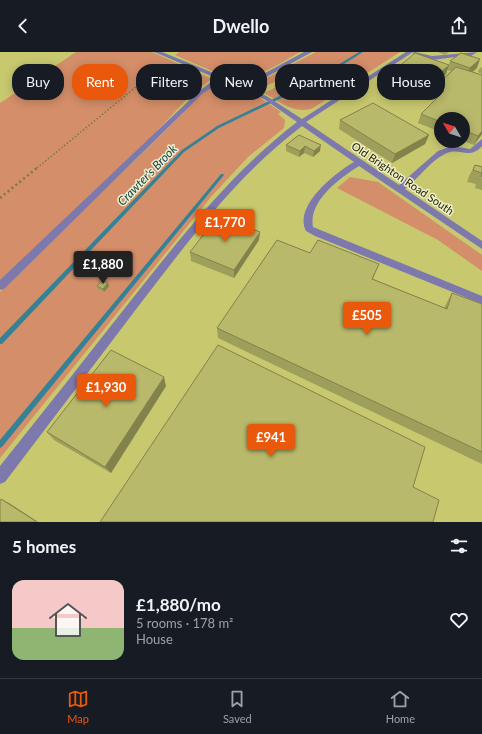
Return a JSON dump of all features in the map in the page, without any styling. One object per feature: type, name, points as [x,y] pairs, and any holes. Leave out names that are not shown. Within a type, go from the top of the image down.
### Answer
[{"type":"street","name":"Old Brighton Road South","points":[[157,52],[210,75]]},
{"type":"street","points":[[267,74],[309,52]]},
{"type":"street","points":[[0,477],[193,228],[248,168],[281,138],[302,122],[410,52],[432,58],[458,55],[468,56],[474,52]]},
{"type":"street","points":[[0,286],[200,93],[210,86]]},
{"type":"street","name":"Old Brighton Road South","points":[[267,99],[482,246]]},
{"type":"street","points":[[400,189],[410,182],[436,156],[449,149],[470,152],[476,149],[482,141]]},
{"type":"street","points":[[360,162],[343,172],[325,189],[310,211],[308,222],[309,229],[318,234],[482,300]]},
{"type":"path","points":[[0,198],[171,58]]},
{"type":"shaded area","points":[[0,52],[482,52],[482,522],[0,522],[0,452],[211,197],[248,157],[284,128],[281,118],[0,427]]},
{"type":"shaded area","points":[[76,52],[152,52],[179,64],[136,64],[136,100],[186,100],[153,135],[0,281],[0,103],[12,95],[12,100],[64,100],[64,64],[58,64]]},
{"type":"shaded area","points":[[179,52],[300,52],[279,64],[275,64],[275,66],[267,70],[267,64],[210,64],[210,70],[202,67],[202,64],[196,64],[175,55]]},
{"type":"shaded area","points":[[316,52],[400,52],[381,64],[377,64],[377,67],[369,72],[369,64],[293,64]]},
{"type":"shaded area","points":[[202,74],[210,78],[210,80],[202,86]]},
{"type":"shaded area","points":[[275,74],[275,82],[267,85],[267,78]]},
{"type":"shaded area","points":[[210,88],[210,100],[263,100],[281,112],[278,114],[285,120],[284,128],[248,157],[211,197],[0,458],[0,292],[195,100],[202,100],[202,94]]},
{"type":"shaded area","points":[[275,88],[275,100],[267,95],[267,92]]},
{"type":"shaded area","points":[[275,100],[325,100],[313,108],[306,110],[294,109]]},
{"type":"shaded area","points":[[350,177],[378,182],[482,255],[482,271],[438,240],[337,188]]},
{"type":"building","points":[[415,53],[449,65],[445,68],[445,64],[402,64]]},
{"type":"building","points":[[461,53],[480,59],[470,68],[450,61]]},
{"type":"building","points":[[456,67],[482,75],[482,131],[478,136],[470,133],[470,112],[434,112],[434,119],[421,114],[435,100],[445,100],[445,77]]},
{"type":"building","points":[[373,103],[429,135],[395,154],[340,120]]},
{"type":"building","points":[[299,135],[321,145],[314,151],[305,146],[300,151],[286,145]]},
{"type":"building","points":[[475,165],[482,167],[482,173],[473,170]]},
{"type":"building","points":[[218,216],[260,232],[234,270],[190,252]]},
{"type":"building","points":[[277,240],[310,253],[318,240],[379,264],[372,279],[447,309],[452,293],[482,304],[482,452],[217,328]]},
{"type":"building","points":[[102,281],[108,283],[103,289],[97,286]]},
{"type":"building","points":[[218,345],[425,447],[413,487],[439,500],[433,522],[100,522]]},
{"type":"building","points":[[111,350],[164,377],[105,467],[47,432]]},
{"type":"building","points":[[1,499],[37,522],[0,522]]},
{"type":"waterway","name":"Crawter's Brook","points":[[0,342],[183,151],[218,127],[316,80],[361,52]]},
{"type":"waterway","points":[[0,445],[222,175]]}]
